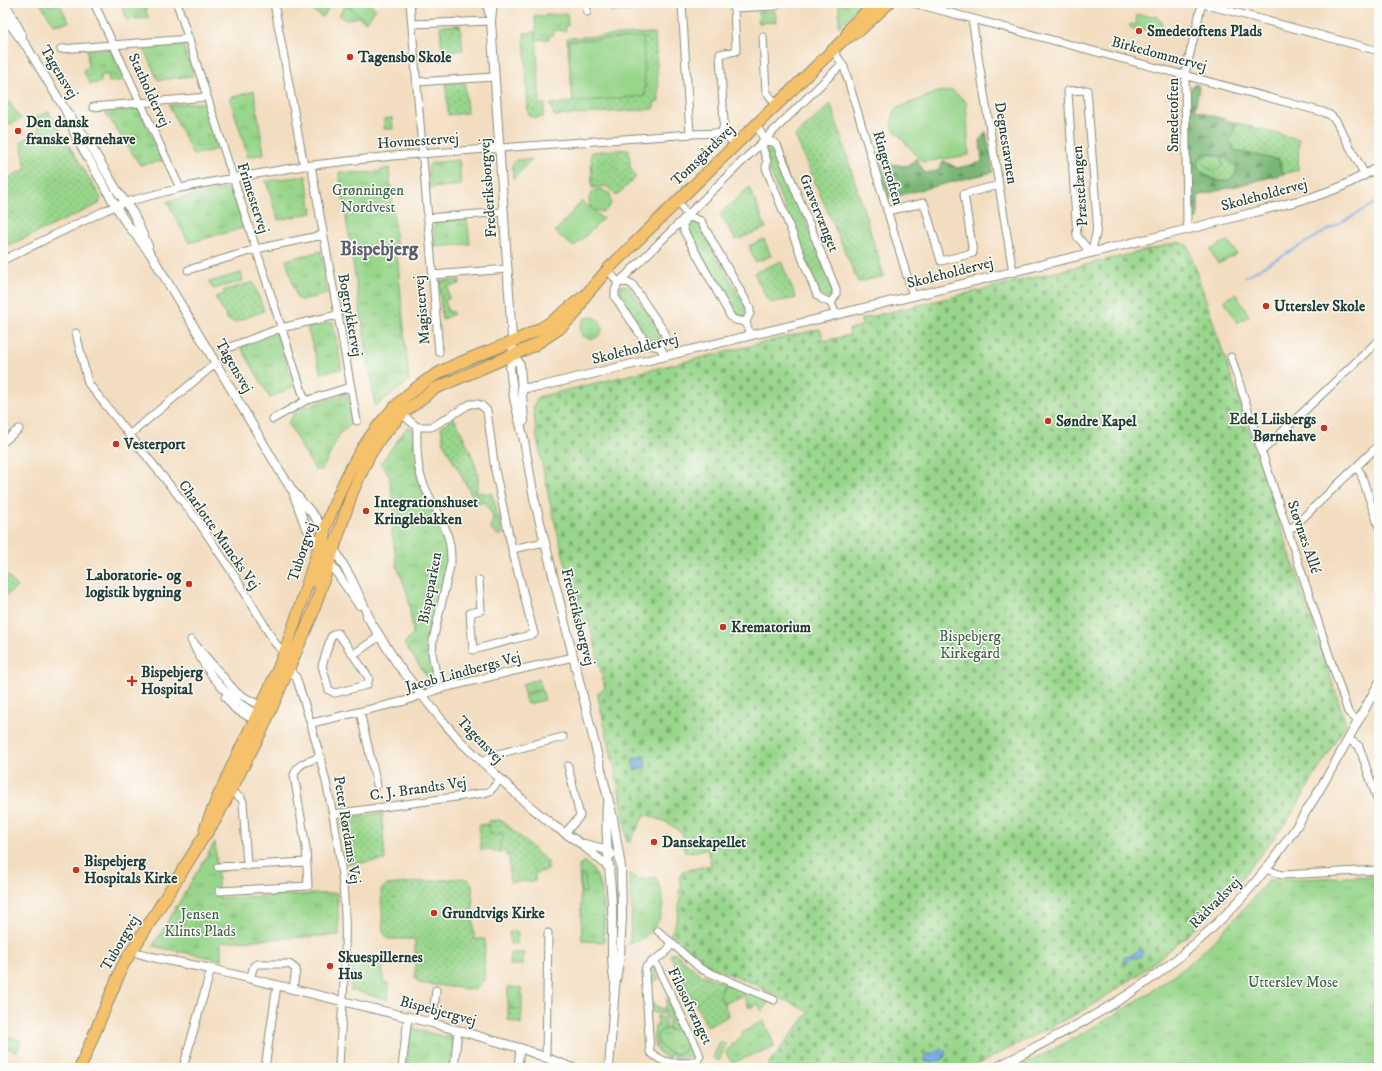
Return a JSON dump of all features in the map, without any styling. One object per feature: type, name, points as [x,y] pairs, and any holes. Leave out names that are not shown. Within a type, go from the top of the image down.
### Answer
[{"type":"main road","name":"Tomsgårdsvej","points":[[513,353],[538,343],[559,330],[576,313],[585,296],[608,269],[833,50],[845,38],[852,26],[876,3]]},
{"type":"main road","name":"Tomsgårdsvej","points":[[845,38],[860,30],[889,3]]},
{"type":"main road","name":"Tomsgårdsvej","points":[[513,341],[542,328],[585,296]]},
{"type":"main road","name":"Tuborgvej","points":[[324,532],[342,486],[373,433],[391,411],[420,385],[449,368],[513,341]]},
{"type":"main road","name":"Tuborgvej","points":[[80,1068],[113,986],[131,951],[216,820],[231,792],[284,653],[360,474],[381,437],[402,414],[434,389],[513,353]]},
{"type":"main road","points":[[324,532],[327,553]]},
{"type":"main road","name":"Tuborgvej","points":[[201,841],[218,793],[289,668],[299,645],[327,553]]},
{"type":"street","name":"Tagensvej","points":[[5,3],[28,47],[66,111],[86,138],[118,192],[135,215],[152,256]]},
{"type":"street","name":"Statholdervej","points":[[94,3],[180,188]]},
{"type":"street","name":"Frimestervej","points":[[177,3],[305,401]]},
{"type":"street","name":"Bogtrykkervej","points":[[274,3],[323,235],[357,421]]},
{"type":"street","name":"Magistervej","points":[[410,3],[439,352]]},
{"type":"street","name":"Frederiksborgvej","points":[[487,3],[491,21]]},
{"type":"street","name":"Frederiksborgvej","points":[[493,3],[491,21],[513,341],[513,353],[510,368],[514,398],[524,440],[534,498],[613,818],[619,853],[621,893],[620,956],[615,986],[609,1068]]},
{"type":"street","points":[[586,3],[587,12]]},
{"type":"street","points":[[682,3],[690,134]]},
{"type":"street","points":[[736,144],[722,133],[724,123],[720,54],[736,51],[734,8],[776,6],[775,3]]},
{"type":"street","name":"Birkedommervej","points":[[913,3],[1185,74],[1330,115],[1336,121],[1365,175]]},
{"type":"street","points":[[1201,3],[1379,51]]},
{"type":"street","name":"Smedetoften","points":[[1188,229],[1185,74],[1201,3]]},
{"type":"street","name":"Tagensvej","points":[[3,15],[28,47]]},
{"type":"street","name":"Degnestavnen","points":[[972,19],[1013,272]]},
{"type":"street","points":[[412,24],[491,21]]},
{"type":"street","points":[[763,37],[766,91],[776,104]]},
{"type":"street","points":[[61,48],[189,39]]},
{"type":"street","name":"Ringertoften","points":[[833,50],[842,64],[913,296]]},
{"type":"street","points":[[660,347],[646,343],[615,297],[615,291],[618,283],[765,141],[842,64]]},
{"type":"street","points":[[416,82],[494,77]]},
{"type":"street","name":"Præstelængen","points":[[1088,90],[1097,220],[1096,234],[1091,253],[1077,236],[1068,92],[1088,90]]},
{"type":"street","points":[[93,107],[207,96]]},
{"type":"street","name":"Tagensvej","points":[[66,111],[77,139],[124,220],[152,256],[292,490],[316,518],[324,532]]},
{"type":"street","name":"Gravervænget","points":[[756,124],[765,141]]},
{"type":"street","name":"Hovmestervej","points":[[3,260],[126,202],[180,188],[233,178],[307,165],[422,153],[722,133]]},
{"type":"street","name":"Gravervænget","points":[[765,141],[773,142],[777,145],[836,289],[836,295],[831,303],[822,300],[817,295],[766,168],[766,161],[762,146],[765,141]]},
{"type":"street","name":"Skoleholdervej","points":[[522,388],[538,387],[1091,253],[1313,197],[1341,187],[1379,167]]},
{"type":"street","points":[[887,212],[924,203],[942,261],[973,253],[964,194],[999,185]]},
{"type":"street","points":[[677,201],[688,216],[701,221],[746,302],[750,312],[746,322],[750,335]]},
{"type":"street","points":[[427,218],[504,212]]},
{"type":"street","points":[[688,216],[683,225],[684,231],[702,264],[731,317],[734,320],[746,322]]},
{"type":"street","points":[[188,270],[256,249],[323,235]]},
{"type":"street","points":[[432,275],[508,269]]},
{"type":"street","points":[[608,269],[618,283]]},
{"type":"street","points":[[618,283],[627,282],[632,284],[665,333],[665,338],[660,347]]},
{"type":"street","points":[[831,303],[836,315]]},
{"type":"street","points":[[230,347],[281,328],[337,315]]},
{"type":"street","name":"Charlotte Muncks Vej","points":[[76,333],[88,383],[196,518],[236,578],[275,643],[284,653]]},
{"type":"street","points":[[1261,452],[1379,340]]},
{"type":"street","points":[[660,347],[665,356]]},
{"type":"street","name":"Frederiksborgvej","points":[[513,353],[520,365],[524,440]]},
{"type":"street","name":"Støvnæs Allé","points":[[1231,358],[1348,712],[1358,721]]},
{"type":"street","points":[[129,435],[216,363]]},
{"type":"street","points":[[273,419],[305,401],[350,387]]},
{"type":"street","points":[[402,414],[417,427],[431,427],[470,404],[477,403],[488,411],[495,470],[512,549],[534,634],[473,650],[470,612],[481,610],[479,580]]},
{"type":"street","name":"Bispeparken","points":[[417,427],[420,475],[443,520],[452,550],[451,562],[433,640],[432,654],[439,689]]},
{"type":"street","points":[[3,442],[19,430]]},
{"type":"street","points":[[1289,531],[1379,446]]},
{"type":"street","points":[[1357,467],[1361,474],[1378,523]]},
{"type":"street","name":"Tagensvej","points":[[292,490],[305,525],[327,553],[352,580],[370,619]]},
{"type":"street","points":[[512,549],[545,542]]},
{"type":"street","name":"Tagensvej","points":[[327,553],[380,636],[421,695],[440,719],[482,763],[526,803],[580,843],[610,868]]},
{"type":"street","points":[[338,633],[354,654],[370,682],[367,685],[335,693],[331,692],[322,670],[331,637],[338,633]]},
{"type":"street","points":[[354,654],[380,636]]},
{"type":"street","points":[[190,640],[201,649],[237,693],[262,714],[243,708],[224,691],[197,655],[190,640]]},
{"type":"street","name":"Jacob Lindbergs Vej","points":[[312,723],[360,712],[439,689],[573,658]]},
{"type":"street","name":"Peter Rørdams Vej","points":[[289,668],[296,677],[312,723],[334,814],[345,915],[344,1002],[339,1068]]},
{"type":"street","name":"Rådvadsvej","points":[[995,1068],[1100,1012],[1148,981],[1221,919],[1266,869],[1314,800],[1379,683]]},
{"type":"street","points":[[360,712],[377,785]]},
{"type":"street","points":[[482,763],[494,755],[563,738]]},
{"type":"street","points":[[1348,739],[1359,746],[1379,805]]},
{"type":"street","points":[[219,891],[308,886],[294,775],[298,767],[302,764],[321,757]]},
{"type":"street","points":[[565,833],[580,816],[568,766]]},
{"type":"street","name":"C. J. Brandts Vej","points":[[334,814],[484,793],[490,790],[500,780]]},
{"type":"street","points":[[231,792],[241,798],[243,802],[247,866]]},
{"type":"street","name":"Frederiksborgvej","points":[[608,800],[606,820],[612,907],[612,964],[615,986]]},
{"type":"street","name":"Tagensvej","points":[[580,843],[608,850]]},
{"type":"street","points":[[608,850],[617,868],[621,893]]},
{"type":"street","points":[[218,867],[306,862]]},
{"type":"street","points":[[1266,869],[1281,875],[1379,870]]},
{"type":"street","points":[[658,930],[701,969],[774,1000]]},
{"type":"street","points":[[546,1057],[548,933]]},
{"type":"street","name":"Filosofvænget","points":[[654,960],[697,1048],[700,1056],[696,1062],[670,1064],[658,1059],[650,1052],[645,972],[646,967],[654,960],[664,954],[672,944]]},
{"type":"street","name":"Bispebjergvej","points":[[131,951],[408,1016],[520,1048],[573,1068]]},
{"type":"street","points":[[250,978],[254,966],[257,964],[289,964],[296,969],[293,989]]},
{"type":"street","points":[[183,1068],[211,969]]},
{"type":"street","points":[[265,1068],[277,985]]},
{"type":"street","points":[[432,1023],[436,990]]},
{"type":"street","points":[[402,1068],[408,1016]]},
{"type":"street","points":[[454,1068],[458,1030]]},
{"type":"street","points":[[518,1068],[520,1048]]},
{"type":"green space","points":[[40,3],[59,3],[69,22],[54,25]]},
{"type":"green space","points":[[121,3],[144,3],[148,18],[127,20]]},
{"type":"green space","points":[[300,3],[332,3],[323,17]]},
{"type":"green space","points":[[368,3],[376,9],[367,21],[345,4]]},
{"type":"green space","points":[[611,3],[649,3],[650,9],[612,12]]},
{"type":"green space","points":[[839,3],[861,3],[839,27]]},
{"type":"green space","points":[[346,5],[366,20],[365,22],[358,17],[345,20],[339,15]]},
{"type":"green space","points":[[775,11],[776,22],[759,23],[758,12]]},
{"type":"green space","points":[[567,14],[568,26],[565,26],[566,31],[553,30],[553,35],[549,35],[549,39],[536,40],[535,16]]},
{"type":"green space","points":[[1137,15],[1156,16],[1161,21],[1163,27],[1134,31],[1129,26],[1131,24],[1136,25]]},
{"type":"green space","points":[[460,25],[463,50],[442,52],[440,26]]},
{"type":"green space","points":[[536,32],[540,104],[545,104],[543,117],[536,118],[529,116],[528,111],[524,33]]},
{"type":"green space","points":[[655,33],[659,101],[654,103],[654,109],[554,116],[550,104],[573,102],[567,38]]},
{"type":"green space","points":[[643,37],[645,96],[573,102],[568,41]]},
{"type":"green space","points":[[183,44],[193,76],[158,80],[143,47]]},
{"type":"green space","points":[[111,49],[124,80],[109,82],[108,75],[101,75],[101,82],[90,84],[83,70],[88,67],[87,50]]},
{"type":"green space","points":[[465,82],[467,113],[448,115],[446,83]]},
{"type":"green space","points":[[1194,84],[1198,85],[1199,88],[1195,110],[1236,123],[1230,140],[1235,151],[1279,160],[1283,174],[1198,196],[1198,219],[1191,220],[1190,89]],"holes":[[[1208,153],[1225,157],[1237,168],[1236,174],[1226,181],[1218,181],[1209,177],[1202,172],[1197,165],[1200,158]]]},
{"type":"green space","points":[[254,91],[264,154],[248,157],[230,98]]},
{"type":"green space","points":[[953,91],[966,102],[969,155],[922,162],[891,126],[895,109],[938,92]]},
{"type":"green space","points":[[3,93],[21,119],[3,127]]},
{"type":"green space","points":[[203,102],[217,149],[193,155],[169,105]]},
{"type":"green space","points":[[831,104],[884,276],[858,282],[795,136]]},
{"type":"green space","points":[[138,106],[162,161],[140,165],[103,109]]},
{"type":"green space","points":[[49,112],[101,198],[99,204],[3,248],[3,180],[26,169],[21,142],[39,131],[34,118]]},
{"type":"green space","points":[[392,118],[393,129],[384,129],[384,119]]},
{"type":"green space","points":[[1236,123],[1299,139],[1298,170],[1283,174],[1279,160],[1235,151],[1230,140]]},
{"type":"green space","points":[[986,131],[993,172],[888,198],[878,163],[908,166],[916,158],[925,173],[937,171],[944,161],[957,168],[982,162],[980,141]]},
{"type":"green space","points":[[766,143],[776,149],[833,288],[830,298],[825,298],[820,294],[769,170]]},
{"type":"green space","points":[[629,149],[630,167],[636,177],[616,196],[606,186],[592,188],[591,152]]},
{"type":"green space","points":[[1208,152],[1225,157],[1237,168],[1234,175],[1230,179],[1225,181],[1218,180],[1206,175],[1201,170],[1197,165],[1200,158]]},
{"type":"green space","points":[[1209,154],[1221,157],[1223,164],[1218,170],[1212,170],[1206,167],[1203,163],[1202,160]]},
{"type":"green space","points":[[532,159],[513,179],[512,165],[516,160]]},
{"type":"green space","points":[[459,160],[461,185],[429,188],[428,166],[431,163]]},
{"type":"green space","name":"Grønningen Nordvest","points":[[389,168],[409,381],[375,406],[339,172],[373,173]]},
{"type":"green space","points":[[306,176],[312,213],[278,220],[266,181]]},
{"type":"green space","points":[[749,187],[766,228],[736,240],[720,214]]},
{"type":"green space","points":[[231,188],[243,228],[189,243],[167,201]]},
{"type":"green space","points":[[601,189],[610,194],[611,204],[604,212],[593,210],[603,219],[574,247],[555,232],[582,201],[592,209],[589,202],[591,193]]},
{"type":"green space","points":[[467,219],[470,244],[435,247],[434,222]]},
{"type":"green space","points":[[689,219],[699,224],[745,306],[747,311],[744,318],[733,315],[687,231]]},
{"type":"green space","points":[[764,239],[771,256],[755,262],[749,246]]},
{"type":"green space","points":[[1228,240],[1237,254],[1218,264],[1210,250]]},
{"type":"green space","name":"Bispebjerg Kirkegård","points":[[1180,242],[1188,246],[1346,724],[1288,820],[1230,893],[1189,934],[1138,975],[1089,1007],[971,1068],[765,1068],[809,1012],[745,980],[706,965],[670,935],[677,919],[680,902],[679,890],[682,889],[679,878],[683,871],[711,865],[707,849],[686,853],[681,841],[684,835],[679,832],[680,831],[666,822],[645,814],[630,842],[627,842],[620,793],[598,697],[598,693],[605,688],[589,622],[585,622],[579,618],[550,503],[537,438],[533,407],[538,397],[820,329],[824,341],[850,335],[849,329],[862,326],[861,319]]},
{"type":"green space","points":[[321,251],[328,294],[301,300],[297,298],[286,260]]},
{"type":"green space","points":[[781,261],[796,298],[769,303],[754,273]]},
{"type":"green space","points":[[241,273],[243,281],[213,289],[209,282]]},
{"type":"green space","points":[[460,280],[460,284],[448,286],[449,299],[445,300],[448,312],[452,311],[454,314],[442,320],[439,281]]},
{"type":"green space","points":[[253,282],[264,311],[235,322],[228,320],[215,297],[225,294],[223,291]]},
{"type":"green space","points":[[626,285],[630,288],[662,334],[659,342],[651,342],[619,297],[621,286]]},
{"type":"green space","points":[[1236,294],[1249,316],[1237,323],[1224,300]]},
{"type":"green space","points":[[591,317],[599,320],[602,328],[599,336],[591,339],[583,336],[580,328],[583,320]]},
{"type":"green space","points":[[333,322],[342,369],[321,373],[307,328]]},
{"type":"green space","points":[[277,333],[294,386],[270,398],[241,347]]},
{"type":"green space","points":[[347,394],[354,422],[340,433],[322,470],[315,470],[288,423],[297,409]]},
{"type":"green space","points":[[454,418],[472,455],[478,475],[476,492],[492,494],[503,533],[499,536],[491,530],[493,516],[484,502],[476,503],[444,444],[441,427]]},
{"type":"green space","points":[[408,426],[413,430],[417,474],[421,489],[445,536],[448,550],[447,565],[430,638],[434,679],[432,683],[404,644],[413,634],[408,595],[397,566],[392,532],[395,517],[389,474],[380,464]]},
{"type":"green space","points":[[3,570],[17,587],[3,598]]},
{"type":"green space","points":[[539,679],[542,689],[524,693],[522,684]]},
{"type":"green space","points":[[542,690],[545,700],[527,704],[524,695]]},
{"type":"green space","points":[[382,813],[385,860],[348,864],[342,821],[344,818]]},
{"type":"green space","points":[[499,820],[504,822],[548,862],[548,870],[535,873],[535,881],[510,882],[509,856],[506,856],[505,851],[500,852],[500,840],[503,833],[490,834],[488,821]]},
{"type":"green space","points":[[489,824],[490,834],[503,833],[503,840],[500,841],[500,852],[493,852],[492,849],[481,850],[479,825]]},
{"type":"green space","name":"Jensen Klints Plads","points":[[215,842],[219,898],[337,893],[339,935],[221,942],[221,960],[153,946]]},
{"type":"green space","points":[[584,861],[598,878],[601,888],[604,909],[604,942],[585,941],[582,939],[579,866]]},
{"type":"green space","points":[[629,874],[641,880],[655,877],[660,887],[662,908],[656,926],[649,934],[640,940],[629,944],[632,912]]},
{"type":"green space","points":[[580,875],[585,875],[586,893],[581,893]]},
{"type":"green space","name":"Utterslev Mose","points":[[1379,876],[1379,1068],[1017,1068],[1108,1018],[1152,991],[1173,976],[1213,941],[1269,880]]},
{"type":"green space","points":[[463,878],[469,880],[472,884],[474,939],[485,939],[484,981],[475,990],[418,983],[415,977],[415,939],[388,939],[383,932],[381,890],[386,885]]},
{"type":"green space","points":[[509,932],[518,932],[517,944],[510,944]]},
{"type":"green space","points":[[510,952],[524,953],[523,965],[509,965]]},
{"type":"green space","points":[[674,952],[701,975],[723,982],[720,995],[729,1016],[707,1026],[670,955]]},
{"type":"green space","points":[[351,962],[383,962],[383,982],[389,983],[388,1000],[351,990]]},
{"type":"green space","points":[[653,967],[659,979],[651,982],[652,973],[650,973],[649,969]]},
{"type":"green space","points":[[723,982],[769,1002],[762,1011],[758,1004],[749,1008],[743,995],[724,1004],[720,995]]},
{"type":"green space","points":[[508,987],[522,988],[522,1009],[508,1008]]},
{"type":"green space","points":[[667,998],[672,1006],[673,1012],[671,1013],[674,1020],[668,1019],[664,1016],[664,1008],[667,1004]]},
{"type":"green space","points":[[651,999],[655,1006],[662,1008],[662,1014],[652,1012]]},
{"type":"green space","points":[[508,1008],[522,1009],[521,1024],[508,1020]]},
{"type":"green space","points":[[657,1015],[665,1019],[665,1029],[662,1030],[657,1037],[658,1042],[654,1043],[655,1026],[658,1026]]},
{"type":"green space","points":[[763,1020],[775,1046],[732,1063],[725,1052],[742,1035],[742,1033]]},
{"type":"green space","points":[[668,1021],[674,1023],[679,1021],[683,1030],[682,1031],[690,1045],[686,1045],[684,1040],[679,1035],[668,1029]]},
{"type":"green space","points":[[411,1028],[454,1039],[451,1068],[406,1068]]},
{"type":"green space","points":[[665,1029],[673,1030],[682,1035],[686,1045],[683,1052],[674,1053],[663,1049],[658,1042],[657,1037],[659,1032]]},
{"type":"green space","points":[[3,1034],[21,1041],[17,1052],[3,1046]]},
{"type":"green space","points":[[720,1041],[726,1044],[719,1061],[713,1058]]},
{"type":"green space","points":[[659,1044],[671,1053],[669,1058],[662,1055],[657,1050],[654,1045]]},
{"type":"green space","points":[[691,1047],[694,1055],[693,1057],[673,1058],[673,1054],[680,1053],[686,1048]]},
{"type":"water","points":[[644,756],[646,768],[635,770],[632,759]]},
{"type":"water","points":[[1139,949],[1143,950],[1141,957],[1131,958],[1126,963],[1123,962],[1124,957],[1131,956]]},
{"type":"water","points":[[940,1049],[946,1052],[944,1058],[930,1063],[925,1061],[925,1055],[935,1053]]},
{"type":"waterway","points":[[1245,277],[1379,201]]},
{"type":"place","name":"Smedetoftens Plads","points":[[1139,31]]},
{"type":"place","name":"Tagensbo Skole","points":[[350,57]]},
{"type":"place","name":"Den dansk franske Børnehave","points":[[18,131]]},
{"type":"place","name":"Utterslev Skole","points":[[1266,306]]},
{"type":"place","name":"Søndre Kapel","points":[[1048,421]]},
{"type":"place","name":"Edel Liisbergs Børnehave","points":[[1324,428]]},
{"type":"place","name":"Vesterport","points":[[116,444]]},
{"type":"place","name":"Integrationshuset Kringlebakken","points":[[366,511]]},
{"type":"place","name":"Laboratorie- og logistik bygning","points":[[189,584]]},
{"type":"place","name":"Krematorium","points":[[723,627]]},
{"type":"place","name":"Bispebjerg Hospital","points":[[132,681]]},
{"type":"place","name":"Dansekapellet","points":[[654,842]]},
{"type":"place","name":"Bispebjerg Hospitals Kirke","points":[[76,870]]},
{"type":"place","name":"Grundtvigs Kirke","points":[[434,913]]},
{"type":"place","name":"Skuespillernes Hus","points":[[330,966]]},
{"type":"district","name":"Bispebjerg","points":[[379,249]]}]
